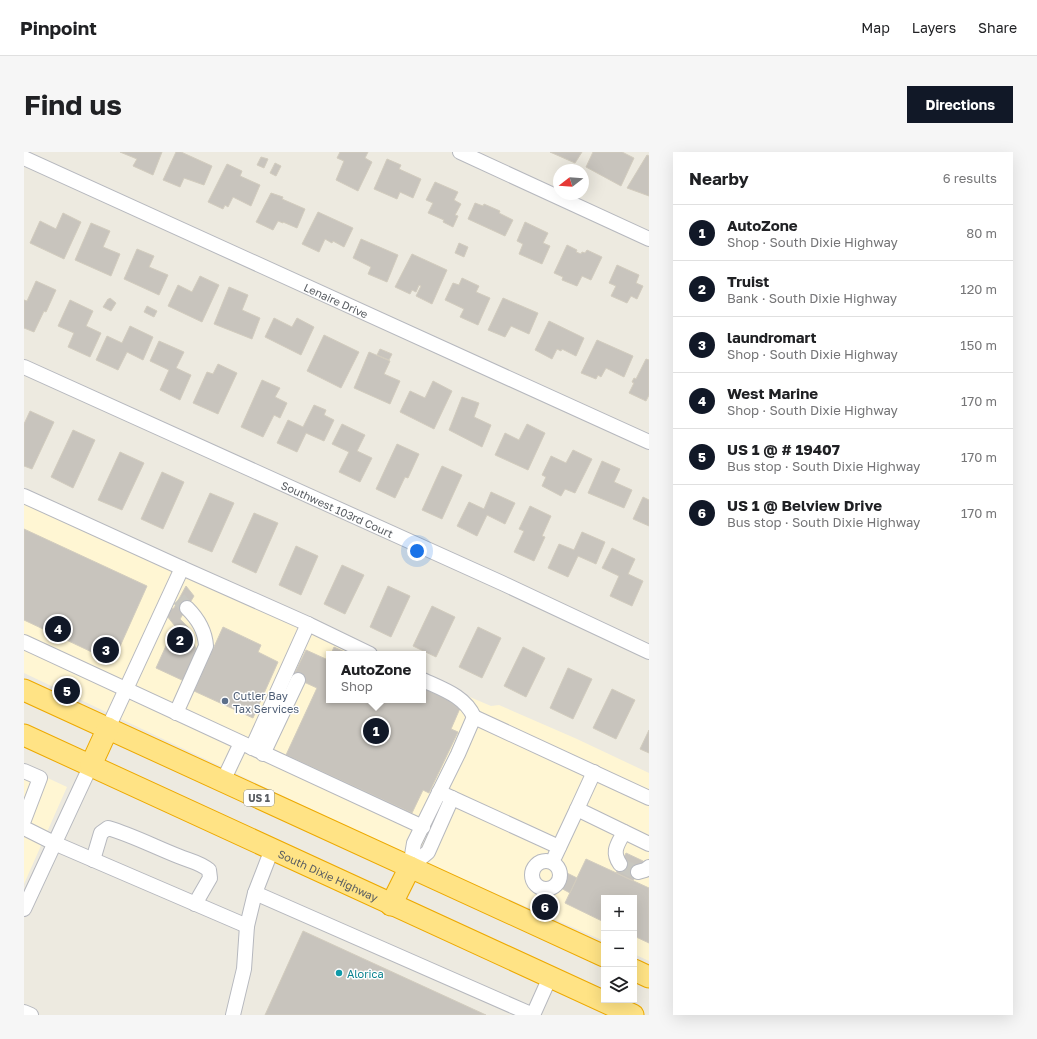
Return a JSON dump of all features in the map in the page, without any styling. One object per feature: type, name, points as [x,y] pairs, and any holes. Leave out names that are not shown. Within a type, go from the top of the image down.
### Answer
[{"type":"highway","name":"US 1","points":[[24,690],[601,955]]},
{"type":"highway","points":[[91,765],[108,728]]},
{"type":"highway","name":"South Dixie Highway","points":[[24,735],[633,1015]]},
{"type":"highway","points":[[391,905],[410,867]]},
{"type":"highway","points":[[637,971],[649,977]]},
{"type":"street","points":[[460,152],[649,239]]},
{"type":"street","name":"Lenaire Drive","points":[[24,158],[649,442]]},
{"type":"street","name":"Southwest 103rd Court","points":[[24,367],[495,580],[649,652]]},
{"type":"street","points":[[24,496],[308,624],[364,651]]},
{"type":"street","points":[[108,728],[126,689],[178,601],[182,568]]},
{"type":"street","points":[[176,713],[206,646],[205,635],[194,616],[178,601]]},
{"type":"street","points":[[257,751],[308,624]]},
{"type":"street","points":[[24,642],[423,827]]},
{"type":"street","points":[[223,781],[257,751],[301,681]]},
{"type":"street","points":[[426,681],[458,697],[470,710],[474,717],[649,798]]},
{"type":"street","points":[[410,867],[428,852],[458,754],[474,717]]},
{"type":"street","points":[[24,909],[91,765]]},
{"type":"street","points":[[24,771],[40,778],[24,820]]},
{"type":"street","points":[[552,862],[594,772]]},
{"type":"street","points":[[410,867],[414,843],[423,827],[446,795]]},
{"type":"street","points":[[446,795],[559,847]]},
{"type":"street","points":[[577,809],[649,844]]},
{"type":"street","points":[[24,828],[54,843],[247,926]]},
{"type":"street","points":[[93,860],[101,833],[108,828],[178,856],[201,863],[209,870],[210,878],[195,904]]},
{"type":"street","points":[[620,864],[615,854],[624,832]]},
{"type":"street","points":[[233,1015],[244,969],[247,926],[255,893],[272,849]]},
{"type":"street","points":[[255,893],[533,1015],[550,977]]},
{"type":"street","points":[[24,1012],[31,1015]]},
{"type":"shaded area","points":[[24,500],[364,651],[326,651],[326,703],[426,703],[426,678],[491,706],[499,705],[577,739],[649,773],[649,961],[637,955],[637,895],[601,895],[601,940],[399,851],[24,673]]},
{"type":"shaded area","points":[[24,767],[67,787],[24,884]]},
{"type":"building","points":[[120,152],[162,152],[153,175],[133,166],[137,159]]},
{"type":"building","points":[[176,152],[181,152],[212,166],[204,185],[184,178],[180,187],[163,180]]},
{"type":"building","points":[[340,152],[368,152],[365,158],[372,162],[358,191],[336,180],[344,161],[337,158]]},
{"type":"building","points":[[550,152],[582,152],[575,163]]},
{"type":"building","points":[[593,152],[622,152],[634,158],[621,186],[589,169],[589,164],[587,164]]},
{"type":"building","points":[[647,155],[649,156],[649,196],[627,188]]},
{"type":"building","points":[[261,157],[268,159],[264,168],[257,165]]},
{"type":"building","points":[[387,159],[401,165],[399,169],[421,179],[413,198],[400,192],[397,199],[374,189]]},
{"type":"building","points":[[275,163],[281,166],[276,176],[270,173]]},
{"type":"building","points":[[227,164],[242,171],[240,176],[260,185],[251,206],[233,197],[228,207],[225,205],[223,209],[208,202]]},
{"type":"building","points":[[435,182],[458,192],[454,200],[461,204],[455,215],[458,216],[453,227],[443,222],[444,220],[428,213],[433,203],[426,200]]},
{"type":"building","points":[[271,193],[283,197],[282,199],[305,209],[297,228],[278,221],[273,230],[256,222]]},
{"type":"building","points":[[475,203],[483,206],[484,204],[500,211],[499,213],[513,220],[505,236],[468,219]]},
{"type":"building","points":[[318,212],[353,228],[344,247],[333,241],[332,243],[325,239],[319,252],[302,244]]},
{"type":"building","points":[[63,213],[81,222],[64,259],[30,243],[40,221],[56,229]]},
{"type":"building","points":[[525,222],[548,233],[543,243],[550,246],[542,264],[519,254],[523,244],[517,241]]},
{"type":"building","points":[[91,223],[110,231],[103,247],[120,254],[111,276],[75,260]]},
{"type":"building","points":[[361,239],[398,255],[387,282],[368,274],[371,267],[353,258]]},
{"type":"building","points":[[459,243],[468,247],[464,257],[455,253]]},
{"type":"building","points":[[567,245],[577,250],[576,252],[581,254],[582,252],[585,253],[587,250],[602,257],[591,280],[582,276],[577,286],[562,280],[563,277],[554,273]]},
{"type":"building","points":[[137,249],[154,256],[149,267],[168,275],[159,295],[124,279]]},
{"type":"building","points":[[412,254],[447,270],[432,304],[416,296],[421,286],[419,285],[416,292],[412,290],[410,294],[395,287]]},
{"type":"building","points":[[617,265],[639,275],[636,283],[643,286],[637,299],[631,296],[627,303],[611,296],[616,286],[609,283]]},
{"type":"building","points":[[200,276],[219,285],[202,322],[168,306],[178,285],[192,292]]},
{"type":"building","points":[[462,278],[479,286],[476,292],[490,298],[478,325],[460,317],[464,309],[445,300],[453,283],[459,285]]},
{"type":"building","points":[[36,281],[56,290],[46,312],[44,311],[34,332],[24,328],[24,300],[27,301]]},
{"type":"building","points":[[229,287],[248,295],[242,310],[260,318],[252,339],[214,324]]},
{"type":"building","points":[[110,298],[116,303],[111,311],[103,307]]},
{"type":"building","points":[[503,298],[538,313],[529,334],[511,326],[505,337],[488,330]]},
{"type":"building","points":[[70,300],[93,311],[86,326],[101,333],[90,357],[68,347],[74,333],[58,326]]},
{"type":"building","points":[[147,306],[157,311],[154,317],[144,312]]},
{"type":"building","points":[[274,318],[292,327],[297,318],[314,327],[301,355],[265,337]]},
{"type":"building","points":[[549,321],[584,338],[576,356],[562,349],[561,351],[557,349],[552,359],[535,350]]},
{"type":"building","points":[[130,326],[153,337],[143,360],[127,352],[118,370],[96,360],[107,336],[122,343]]},
{"type":"building","points":[[324,335],[359,352],[341,388],[307,371]]},
{"type":"building","points":[[597,340],[633,356],[624,377],[606,368],[601,377],[598,375],[596,379],[581,373]]},
{"type":"building","points":[[159,341],[184,352],[176,368],[191,375],[180,400],[160,390],[169,370],[150,361]]},
{"type":"building","points":[[380,349],[392,354],[389,360],[377,355]]},
{"type":"building","points":[[369,352],[390,361],[384,374],[400,381],[390,404],[354,388]]},
{"type":"building","points":[[646,359],[649,360],[649,395],[646,401],[629,393],[634,383],[632,382],[634,378],[636,379]]},
{"type":"building","points":[[218,364],[237,373],[218,414],[193,403],[207,372],[213,374]]},
{"type":"building","points":[[262,380],[280,388],[275,397],[287,403],[280,418],[274,415],[263,437],[241,427]]},
{"type":"building","points":[[433,381],[452,391],[434,429],[400,412],[410,391],[425,398]]},
{"type":"building","points":[[462,397],[479,403],[474,417],[491,425],[482,447],[449,430]]},
{"type":"building","points":[[314,405],[326,410],[324,415],[334,420],[324,441],[306,433],[297,452],[277,443],[288,420],[303,427]]},
{"type":"building","points":[[30,411],[54,422],[32,469],[24,466],[24,424]]},
{"type":"building","points":[[342,424],[365,435],[357,451],[372,458],[360,482],[339,472],[349,452],[332,444]]},
{"type":"building","points":[[527,424],[545,433],[528,470],[495,455],[505,433],[519,440]]},
{"type":"building","points":[[73,430],[95,440],[73,488],[51,477]]},
{"type":"building","points":[[397,444],[419,454],[408,478],[405,477],[395,498],[376,489]]},
{"type":"building","points":[[573,450],[592,459],[575,493],[565,489],[561,496],[542,486],[546,477],[542,475],[551,456],[566,463]]},
{"type":"building","points":[[120,452],[144,463],[122,510],[98,500]]},
{"type":"building","points":[[602,461],[620,469],[614,482],[632,490],[624,508],[588,493]]},
{"type":"building","points":[[442,466],[462,475],[442,519],[422,510]]},
{"type":"building","points":[[162,472],[184,482],[163,529],[141,519]]},
{"type":"building","points":[[491,492],[515,503],[505,524],[487,515],[477,536],[457,526],[469,502],[484,509]]},
{"type":"building","points":[[210,493],[234,503],[212,552],[188,542]]},
{"type":"building","points":[[643,497],[649,500],[649,526],[633,519]]},
{"type":"building","points":[[530,506],[551,516],[542,536],[545,537],[534,561],[514,552],[524,531],[519,529]]},
{"type":"building","points":[[254,513],[278,523],[256,573],[232,562]]},
{"type":"building","points":[[24,529],[147,586],[113,662],[24,620]]},
{"type":"building","points":[[582,532],[605,542],[596,564],[578,556],[568,577],[548,568],[559,544],[574,550]]},
{"type":"building","points":[[296,546],[318,556],[301,595],[279,585]]},
{"type":"building","points":[[612,548],[635,559],[628,574],[643,581],[632,606],[610,596],[619,576],[602,568]]},
{"type":"building","points":[[342,565],[364,575],[345,614],[324,604]]},
{"type":"building","points":[[186,586],[194,596],[180,619],[188,627],[197,652],[184,681],[156,668],[175,626],[167,616],[168,611],[174,608]]},
{"type":"building","points":[[388,586],[410,596],[391,637],[370,627]]},
{"type":"building","points":[[432,606],[455,617],[436,657],[413,646]]},
{"type":"building","points":[[223,627],[261,645],[258,652],[278,662],[253,718],[194,691]]},
{"type":"building","points":[[478,627],[501,638],[482,678],[459,667]]},
{"type":"building","points":[[334,647],[343,651],[332,651]]},
{"type":"building","points":[[523,647],[545,658],[526,697],[504,686]]},
{"type":"building","points":[[306,650],[326,659],[326,703],[426,703],[426,689],[461,706],[451,729],[458,732],[429,793],[423,790],[412,813],[286,755],[317,688],[293,677]]},
{"type":"building","points":[[568,668],[592,679],[573,719],[550,708]]},
{"type":"building","points":[[612,689],[635,700],[616,739],[593,728]]},
{"type":"building","points":[[649,730],[649,753],[640,749]]},
{"type":"building","points":[[626,853],[643,861],[633,881],[616,873]]},
{"type":"building","points":[[586,859],[649,888],[649,943],[637,937],[637,895],[601,895],[601,921],[565,903]]},
{"type":"building","points":[[563,871],[577,878],[570,893],[557,886]]},
{"type":"building","name":"Alorica","points":[[303,931],[486,1015],[265,1015]]},
{"type":"tunnel","points":[[179,599],[187,608]]},
{"type":"tunnel","points":[[620,864],[638,872]]},
{"type":"place","name":"West Marine","points":[[58,629]]},
{"type":"place","name":"Truist","points":[[180,640]]},
{"type":"place","name":"laundromart","points":[[106,650]]},
{"type":"place","name":"US 1 @ # 19407","points":[[67,691]]},
{"type":"place","name":"Cutler Bay Tax Services","points":[[225,701]]},
{"type":"place","name":"AutoZone","points":[[376,731]]},
{"type":"place","name":"US 1 @ Belview Drive","points":[[545,907]]},
{"type":"place","name":"Alorica","points":[[339,973]]}]
